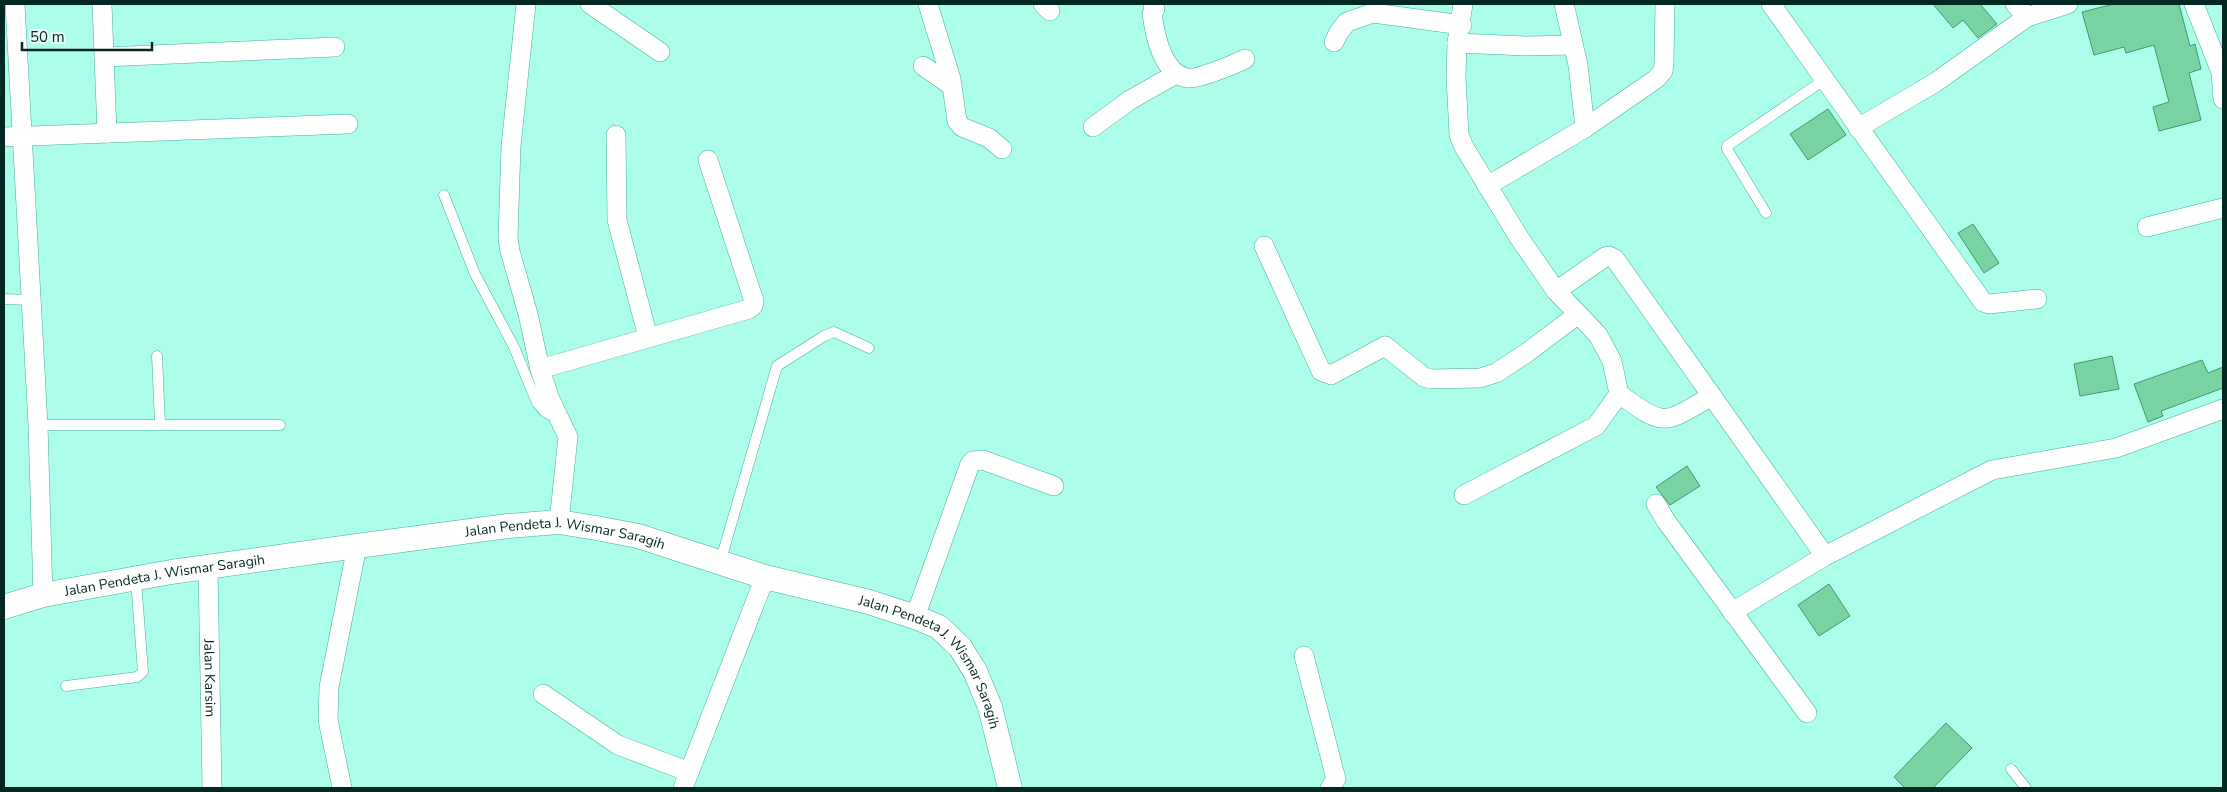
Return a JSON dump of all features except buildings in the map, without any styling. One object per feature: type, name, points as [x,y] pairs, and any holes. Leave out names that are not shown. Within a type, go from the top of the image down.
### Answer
[{"type":"street","points":[[15,4],[12,137],[31,300],[38,425],[43,595]]},
{"type":"street","points":[[102,4],[108,133]]},
{"type":"street","points":[[526,4],[512,146],[508,238],[540,368],[549,397],[566,432],[568,442],[559,522]]},
{"type":"street","points":[[590,4],[660,52]]},
{"type":"street","points":[[928,4],[952,86],[956,118],[959,124],[989,138],[1002,149]]},
{"type":"street","points":[[1153,4],[1155,10],[1152,14],[1156,37],[1167,64],[1176,74],[1188,79],[1245,59]]},
{"type":"street","points":[[1463,4],[1456,77],[1459,135],[1487,186],[1556,291],[1598,335],[1612,361],[1619,394],[1645,414],[1668,419],[1712,396]]},
{"type":"street","points":[[1564,4],[1578,65],[1585,128]]},
{"type":"street","points":[[1487,186],[1585,128],[1647,86],[1662,71],[1665,47],[1665,4]]},
{"type":"street","points":[[1771,4],[1983,302],[1989,304],[2037,299]]},
{"type":"street","points":[[1858,128],[1940,79],[2021,10],[2068,4]]},
{"type":"street","points":[[2194,4],[2221,72],[2223,99]]},
{"type":"street","points":[[1334,42],[1347,22],[1373,8],[1459,34],[1526,46],[1573,45]]},
{"type":"street","points":[[104,57],[335,47]]},
{"type":"street","points":[[923,66],[952,86]]},
{"type":"street","points":[[1093,128],[1130,100],[1176,74]]},
{"type":"street","points":[[12,137],[348,124]]},
{"type":"street","points":[[616,135],[617,220],[648,337]]},
{"type":"street","points":[[540,368],[749,309],[753,306],[754,301],[708,160]]},
{"type":"street","points":[[2147,227],[2223,208]]},
{"type":"street","points":[[1264,246],[1320,371],[1326,375],[1331,375],[1385,346],[1424,377],[1431,379],[1488,376],[1528,352],[1578,315]]},
{"type":"street","points":[[1556,291],[1605,257],[1613,257],[1825,556]]},
{"type":"street","points":[[1464,495],[1596,426],[1619,394]]},
{"type":"street","points":[[1732,612],[1825,556],[1992,470],[2116,448],[2223,409]]},
{"type":"street","points":[[914,617],[970,464],[973,461],[983,460],[1054,486]]},
{"type":"street","points":[[1656,504],[1666,521],[1807,713]]},
{"type":"street","name":"Jalan Pendeta J. Wismar Saragih","points":[[4,607],[43,595],[136,580],[171,572],[508,526],[559,522],[638,536],[765,577],[869,602],[939,627],[960,647],[975,671],[990,707],[1010,788]]},
{"type":"street","points":[[342,788],[328,720],[329,687],[357,546]]},
{"type":"street","name":"Jalan Karsim","points":[[208,568],[212,788]]},
{"type":"street","points":[[543,694],[618,745],[687,784],[765,577]]},
{"type":"street","points":[[1304,656],[1336,779],[1330,788]]},
{"type":"lane","points":[[1766,213],[1727,149],[1728,146],[1824,80]]},
{"type":"lane","points":[[444,195],[475,274],[514,347],[537,403],[545,412],[560,419]]},
{"type":"lane","points":[[4,299],[31,300]]},
{"type":"lane","points":[[720,563],[776,366],[824,336],[834,332],[869,348]]},
{"type":"lane","points":[[157,356],[160,424]]},
{"type":"lane","points":[[38,425],[280,425]]},
{"type":"lane","points":[[66,686],[137,676],[143,672],[136,580]]},
{"type":"lane","points":[[2011,769],[2026,788]]}]
